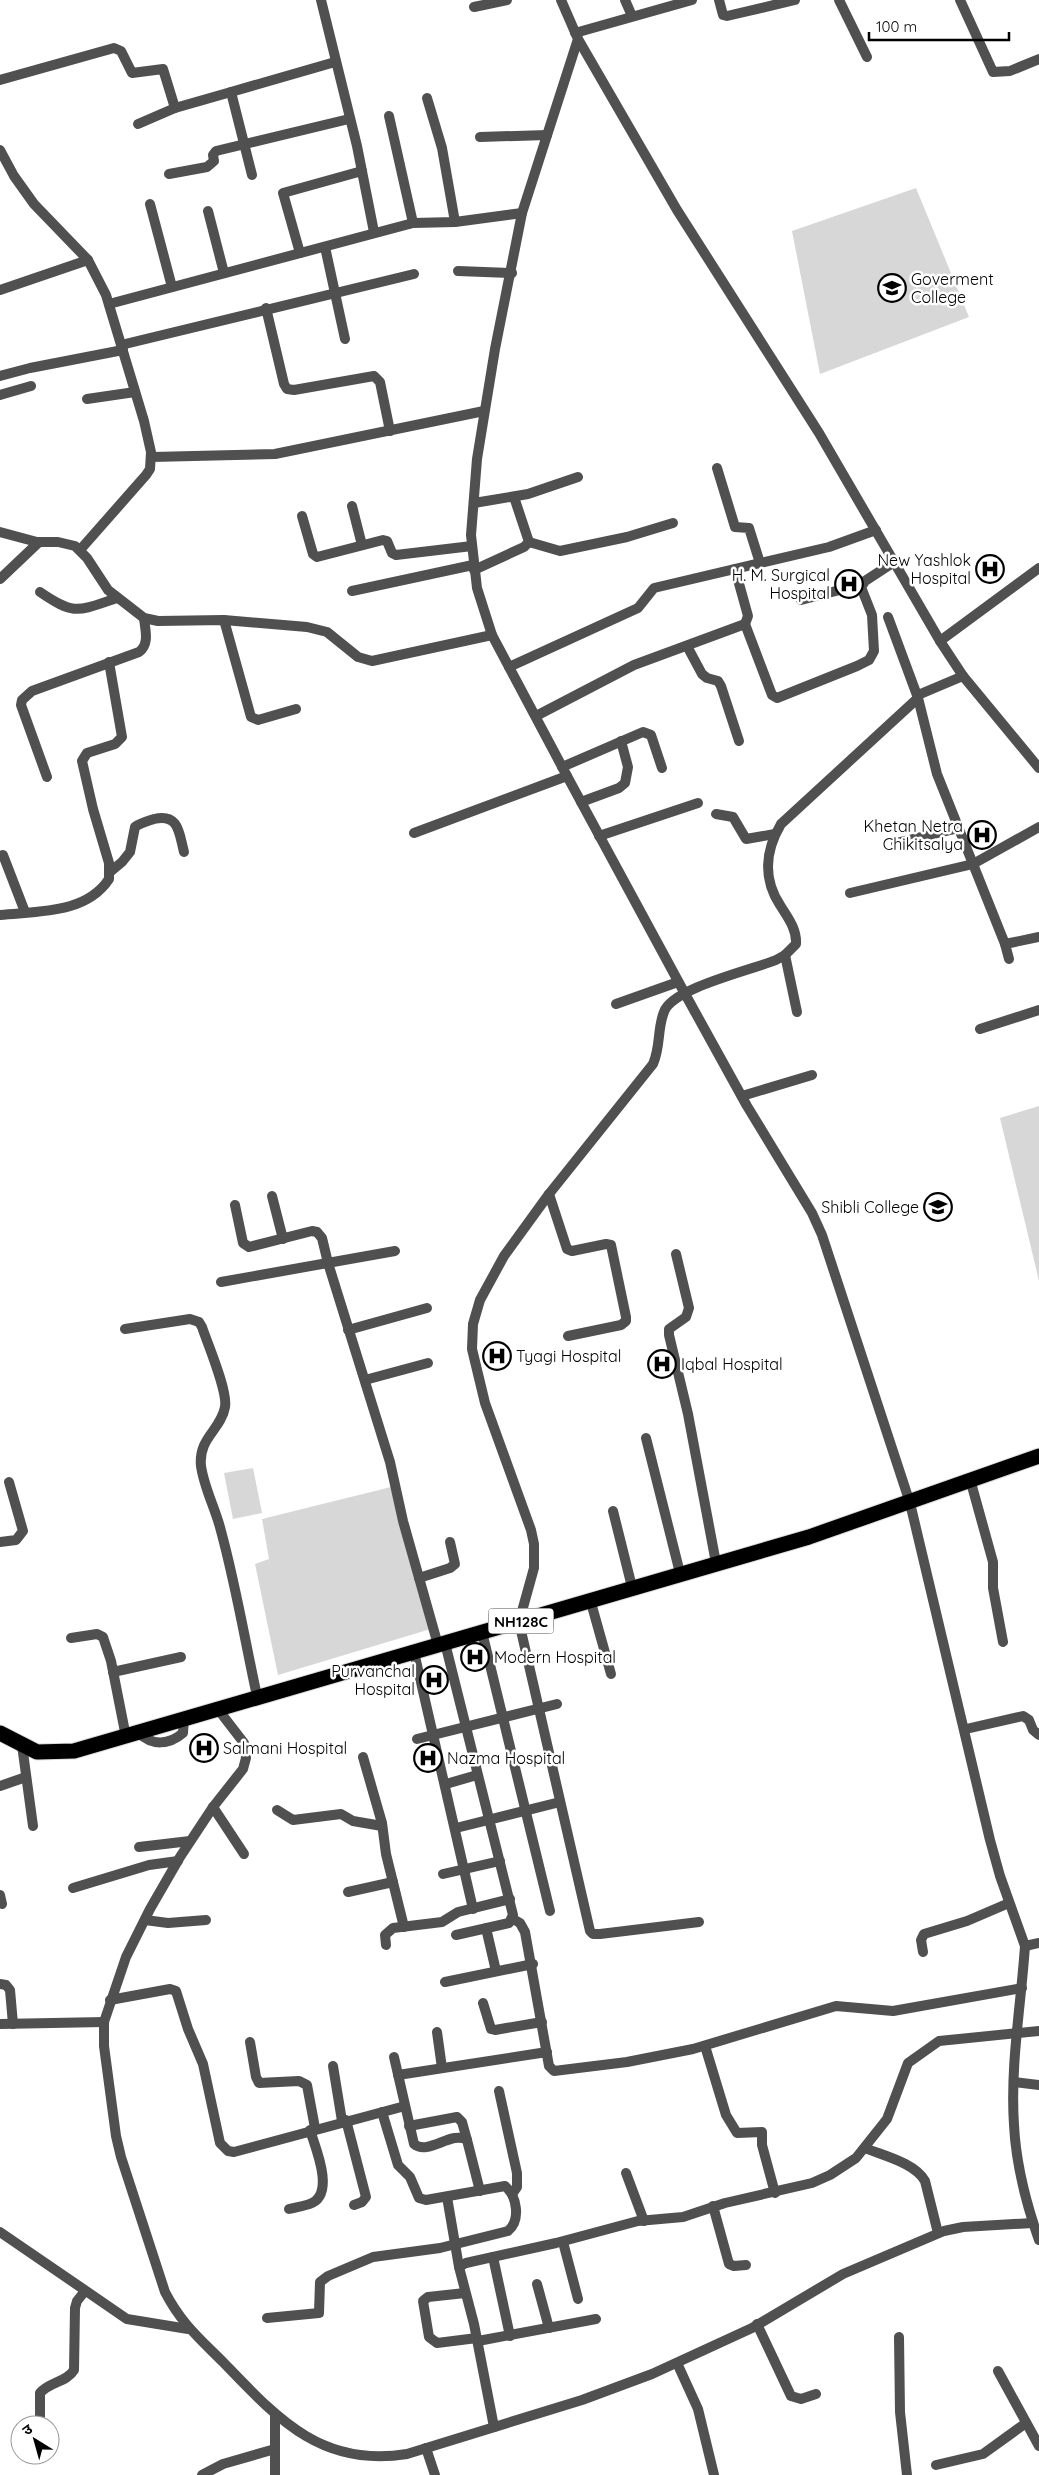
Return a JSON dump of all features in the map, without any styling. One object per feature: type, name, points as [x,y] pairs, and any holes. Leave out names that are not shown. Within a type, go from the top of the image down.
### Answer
[{"type":"highway","name":"NH128C","points":[[0,1733],[22,1746],[37,1752],[53,1753],[74,1750],[133,1735],[257,1696],[809,1537],[1039,1456]]},
{"type":"street","points":[[321,0],[362,172],[374,232]]},
{"type":"street","points":[[474,8],[508,0]]},
{"type":"street","points":[[562,0],[577,36],[677,210],[819,432],[940,641],[963,676],[1039,768]]},
{"type":"street","points":[[625,0],[632,16]]},
{"type":"street","points":[[577,36],[669,3],[692,0]]},
{"type":"street","points":[[719,0],[723,15],[727,16],[795,0]]},
{"type":"street","points":[[839,0],[867,57]]},
{"type":"street","points":[[960,0],[993,72],[1010,71],[1039,59]]},
{"type":"street","points":[[577,36],[522,213],[484,411],[474,503],[472,546],[477,588],[492,635],[564,771],[678,982],[742,1096],[808,1206],[822,1235],[910,1503],[966,1729],[990,1840],[1025,1946],[1014,2082],[1014,2124],[1017,2157],[1039,2240]]},
{"type":"street","points":[[0,80],[117,48],[132,73],[163,69],[175,108]]},
{"type":"street","points":[[138,124],[175,108],[335,62]]},
{"type":"street","points":[[231,92],[252,174]]},
{"type":"street","points":[[427,98],[442,148],[455,222]]},
{"type":"street","points":[[389,116],[413,223]]},
{"type":"street","points":[[169,174],[207,167],[212,163],[213,153],[216,151],[349,119]]},
{"type":"street","points":[[480,137],[547,135]]},
{"type":"street","points":[[0,150],[14,176],[34,204],[88,260],[101,283],[136,392],[152,457],[150,469],[146,475],[80,550]]},
{"type":"street","points":[[300,253],[283,192],[362,172]]},
{"type":"street","points":[[150,204],[172,287]]},
{"type":"street","points":[[208,211],[224,273]]},
{"type":"street","points":[[109,304],[413,223],[455,222],[522,213]]},
{"type":"street","points":[[325,247],[345,339]]},
{"type":"street","points":[[0,290],[88,260]]},
{"type":"street","points":[[458,271],[512,273]]},
{"type":"street","points":[[0,376],[122,347],[266,308],[414,274]]},
{"type":"street","points":[[266,308],[284,384],[287,389],[294,390],[374,376],[380,382],[390,430]]},
{"type":"street","points":[[15,372],[18,389]]},
{"type":"street","points":[[0,395],[31,386]]},
{"type":"street","points":[[87,400],[136,392]]},
{"type":"street","points":[[152,457],[268,455],[484,411]]},
{"type":"street","points":[[717,468],[734,525],[737,529],[749,528],[760,563]]},
{"type":"street","points":[[474,503],[528,494],[578,477]]},
{"type":"street","points":[[514,497],[529,542]]},
{"type":"street","points":[[352,506],[362,545]]},
{"type":"street","points":[[302,516],[315,556],[321,557],[385,540],[392,553],[398,555],[472,546]]},
{"type":"street","points":[[529,542],[560,551],[627,537],[673,523]]},
{"type":"street","points":[[509,667],[638,608],[654,588],[829,547],[876,530]]},
{"type":"street","points":[[0,532],[39,542],[68,544],[80,550],[108,590],[144,618],[158,621],[224,620],[275,623],[321,630],[333,635],[358,657],[372,661],[492,635]]},
{"type":"street","points":[[0,579],[39,542]]},
{"type":"street","points":[[352,591],[474,567],[524,547],[529,542]]},
{"type":"street","points":[[801,600],[862,584],[894,562]]},
{"type":"street","points":[[940,641],[1039,568]]},
{"type":"street","points":[[735,569],[748,616],[745,624],[772,695],[777,698],[865,663],[872,656],[874,651],[873,620],[862,592],[862,584]]},
{"type":"street","points":[[40,592],[61,607],[75,610],[117,598]]},
{"type":"street","points":[[888,617],[918,698],[937,774],[1005,944],[1009,959]]},
{"type":"street","points":[[47,777],[21,705],[22,700],[32,691],[143,649],[146,640],[144,618]]},
{"type":"street","points":[[224,620],[251,717],[258,720],[296,710]]},
{"type":"street","points":[[536,716],[634,665],[745,624]]},
{"type":"street","points":[[687,646],[702,674],[707,678],[718,681],[721,686],[738,742]]},
{"type":"street","points":[[0,915],[81,903],[105,886],[109,879],[110,872],[82,761],[87,753],[115,744],[122,737],[109,662]]},
{"type":"street","points":[[699,1922],[593,1934],[590,1931],[519,1622],[534,1568],[534,1544],[531,1530],[485,1403],[475,1366],[472,1334],[480,1300],[490,1280],[549,1194],[653,1064],[660,1045],[664,1012],[673,999],[684,992],[763,965],[785,955],[796,944],[796,938],[789,920],[772,891],[768,875],[770,845],[781,824],[918,698],[918,695],[963,676]]},
{"type":"street","points":[[414,833],[564,771],[621,740],[643,732],[649,733],[662,768]]},
{"type":"street","points":[[581,802],[619,788],[625,783],[628,767],[621,740]]},
{"type":"street","points":[[599,836],[698,802]]},
{"type":"street","points":[[716,814],[734,817],[746,838],[775,834]]},
{"type":"street","points":[[110,872],[130,852],[135,827],[155,819],[165,818],[173,820],[184,852]]},
{"type":"street","points":[[850,893],[973,864],[1039,827]]},
{"type":"street","points":[[896,844],[959,828]]},
{"type":"street","points":[[3,855],[24,912]]},
{"type":"street","points":[[1005,944],[1039,937]]},
{"type":"street","points":[[785,955],[797,1012]]},
{"type":"street","points":[[616,1004],[678,982]]},
{"type":"street","points":[[980,1029],[1039,1010]]},
{"type":"street","points":[[742,1096],[812,1075]]},
{"type":"street","points":[[549,1194],[567,1249],[572,1251],[606,1244],[611,1245],[626,1317],[626,1322],[621,1325],[568,1336]]},
{"type":"street","points":[[272,1196],[283,1239]]},
{"type":"street","points":[[235,1205],[246,1246],[255,1247],[317,1232],[322,1238],[348,1330],[390,1462],[402,1521],[441,1644],[510,1899],[513,1919]]},
{"type":"street","points":[[221,1282],[395,1251]]},
{"type":"street","points":[[676,1254],[689,1308],[686,1316],[672,1326],[669,1335],[688,1414],[716,1563]]},
{"type":"street","points":[[348,1330],[427,1308]]},
{"type":"street","points":[[125,1329],[190,1319],[199,1322],[202,1327],[223,1389],[226,1406],[224,1414],[204,1442],[201,1467],[221,1531],[257,1696]]},
{"type":"street","points":[[365,1380],[428,1364]]},
{"type":"street","points":[[646,1438],[680,1573]]},
{"type":"street","points":[[970,1479],[993,1562],[993,1588],[1003,1642]]},
{"type":"street","points":[[0,1542],[16,1540],[23,1531],[9,1482]]},
{"type":"street","points":[[613,1511],[632,1587]]},
{"type":"street","points":[[419,1578],[450,1568],[455,1564],[450,1542]]},
{"type":"street","points":[[590,1599],[611,1674]]},
{"type":"street","points":[[482,1632],[550,1912]]},
{"type":"street","points":[[71,1638],[100,1634],[106,1644],[133,1735]]},
{"type":"street","points":[[414,1652],[446,1784],[473,1909]]},
{"type":"street","points":[[113,1672],[181,1657]]},
{"type":"street","points":[[417,1739],[557,1704]]},
{"type":"street","points":[[217,1708],[244,1743],[246,1758],[237,1778],[213,1807],[190,1841],[126,1957],[104,2022],[104,2046],[116,2136],[121,2157],[165,2292],[188,2329],[275,2415],[300,2432],[338,2452],[378,2457],[407,2454],[582,2400],[677,2363],[757,2324],[843,2274],[938,2233],[963,2226],[1033,2223]]},
{"type":"street","points":[[966,1729],[1023,1716],[1029,1720],[1033,1730],[1039,1735]]},
{"type":"street","points":[[22,1746],[33,1826]]},
{"type":"street","points":[[363,1757],[382,1826],[386,1854],[404,1927]]},
{"type":"street","points":[[446,1784],[477,1776]]},
{"type":"street","points":[[0,1786],[26,1777]]},
{"type":"street","points":[[456,1828],[560,1802]]},
{"type":"street","points":[[213,1807],[244,1854]]},
{"type":"street","points":[[277,1810],[293,1820],[341,1814],[353,1821],[382,1826]]},
{"type":"street","points":[[139,1847],[190,1841]]},
{"type":"street","points":[[73,1888],[149,1865],[178,1861]]},
{"type":"street","points":[[443,1874],[500,1862]]},
{"type":"street","points":[[348,1892],[393,1882]]},
{"type":"street","points":[[386,1945],[386,1932],[404,1927],[442,1922],[458,1912],[510,1899]]},
{"type":"street","points":[[923,1952],[921,1940],[924,1934],[967,1921],[1009,1902]]},
{"type":"street","points":[[456,1935],[509,1923],[513,1919]]},
{"type":"street","points":[[513,1919],[520,1923],[525,1932],[533,1964],[550,2068],[559,2071],[627,2062],[705,2046],[836,2006],[893,2011],[1022,1988]]},
{"type":"street","points":[[145,1920],[168,1924],[206,1920]]},
{"type":"street","points":[[486,1928],[496,1971]]},
{"type":"street","points":[[1025,1946],[1039,1943]]},
{"type":"street","points":[[445,1982],[533,1964]]},
{"type":"street","points":[[0,1984],[6,1985],[10,1990],[13,2024]]},
{"type":"street","points":[[110,2000],[170,1989],[176,1991],[188,2029],[203,2064],[220,2143],[224,2149],[234,2152],[312,2129],[405,2106]]},
{"type":"street","points":[[484,2003],[491,2029],[495,2030],[542,2022]]},
{"type":"street","points":[[0,2024],[104,2022]]},
{"type":"street","points":[[459,2267],[466,2263],[563,2242],[644,2220],[683,2217],[713,2206],[812,2183],[851,2162],[865,2148],[887,2120],[908,2063],[939,2041],[1018,2031],[1039,2031]]},
{"type":"street","points":[[437,2032],[442,2068]]},
{"type":"street","points":[[250,2042],[256,2077],[259,2083],[299,2081],[307,2085],[312,2129],[323,2176],[323,2186],[317,2200],[289,2209]]},
{"type":"street","points":[[705,2046],[726,2115],[737,2133],[762,2132],[762,2145],[775,2193]]},
{"type":"street","points":[[398,2074],[547,2052]]},
{"type":"street","points":[[394,2057],[412,2140],[417,2146],[421,2147],[460,2137],[467,2140]]},
{"type":"street","points":[[333,2066],[344,2121],[366,2197],[362,2202],[354,2205]]},
{"type":"street","points":[[1014,2082],[1039,2085]]},
{"type":"street","points":[[499,2091],[517,2173],[517,2187],[512,2194]]},
{"type":"street","points":[[267,2318],[317,2314],[321,2310],[320,2282],[360,2261],[388,2253],[454,2245],[498,2234],[513,2227],[516,2213],[512,2194],[505,2186],[500,2185],[480,2191],[426,2200],[419,2198],[415,2194],[410,2176],[398,2165],[382,2112]]},
{"type":"street","points":[[409,2126],[457,2117],[462,2122],[480,2191]]},
{"type":"street","points":[[865,2148],[909,2167],[921,2175],[925,2181],[938,2233]]},
{"type":"street","points":[[626,2173],[644,2220]]},
{"type":"street","points":[[446,2197],[454,2245],[478,2339],[494,2427]]},
{"type":"street","points":[[713,2206],[728,2264],[734,2266],[746,2265]]},
{"type":"street","points":[[0,2232],[127,2319],[188,2329]]},
{"type":"street","points":[[563,2242],[578,2299]]},
{"type":"street","points":[[493,2257],[510,2336]]},
{"type":"street","points":[[537,2284],[549,2328]]},
{"type":"street","points":[[40,2415],[40,2392],[44,2388],[67,2378],[74,2370],[75,2308],[77,2301],[85,2291]]},
{"type":"street","points":[[465,2293],[428,2297],[423,2301],[429,2336],[436,2343],[510,2336],[596,2319]]},
{"type":"street","points":[[757,2324],[791,2396],[801,2399],[816,2394]]},
{"type":"street","points":[[900,2337],[900,2422],[907,2475]]},
{"type":"street","points":[[677,2363],[698,2409],[714,2475]]},
{"type":"street","points":[[998,2371],[1039,2446]]},
{"type":"street","points":[[275,2415],[275,2475]]},
{"type":"street","points":[[936,2466],[983,2454],[1026,2423]]},
{"type":"street","points":[[426,2448],[435,2475]]},
{"type":"street","points":[[202,2475],[223,2464],[275,2449]]},
{"type":"shaded area","points":[[916,188],[969,317],[820,374],[792,231]]},
{"type":"shaded area","points":[[1039,1106],[1039,1281],[1000,1118]]},
{"type":"shaded area","points":[[253,1468],[262,1513],[233,1519],[224,1473]]},
{"type":"shaded area","points":[[391,1487],[434,1628],[278,1675],[255,1564],[269,1559],[262,1519]]},
{"type":"place","name":"Goverment College","points":[[892,288]]},
{"type":"place","name":"New Yashlok Hospital","points":[[990,569]]},
{"type":"place","name":"H. M. Surgical Hospital","points":[[849,584]]},
{"type":"place","name":"Khetan Netra Chikitsalya","points":[[982,835]]},
{"type":"place","name":"Shibli College","points":[[938,1207]]},
{"type":"place","name":"Tyagi Hospital","points":[[497,1356]]},
{"type":"place","name":"Iqbal Hospital","points":[[662,1364]]},
{"type":"place","name":"Modern Hospital","points":[[475,1657]]},
{"type":"place","name":"Purvanchal Hospital","points":[[434,1680]]},
{"type":"place","name":"Salmani Hospital","points":[[204,1748]]},
{"type":"place","name":"Nazma Hospital","points":[[428,1758]]}]
